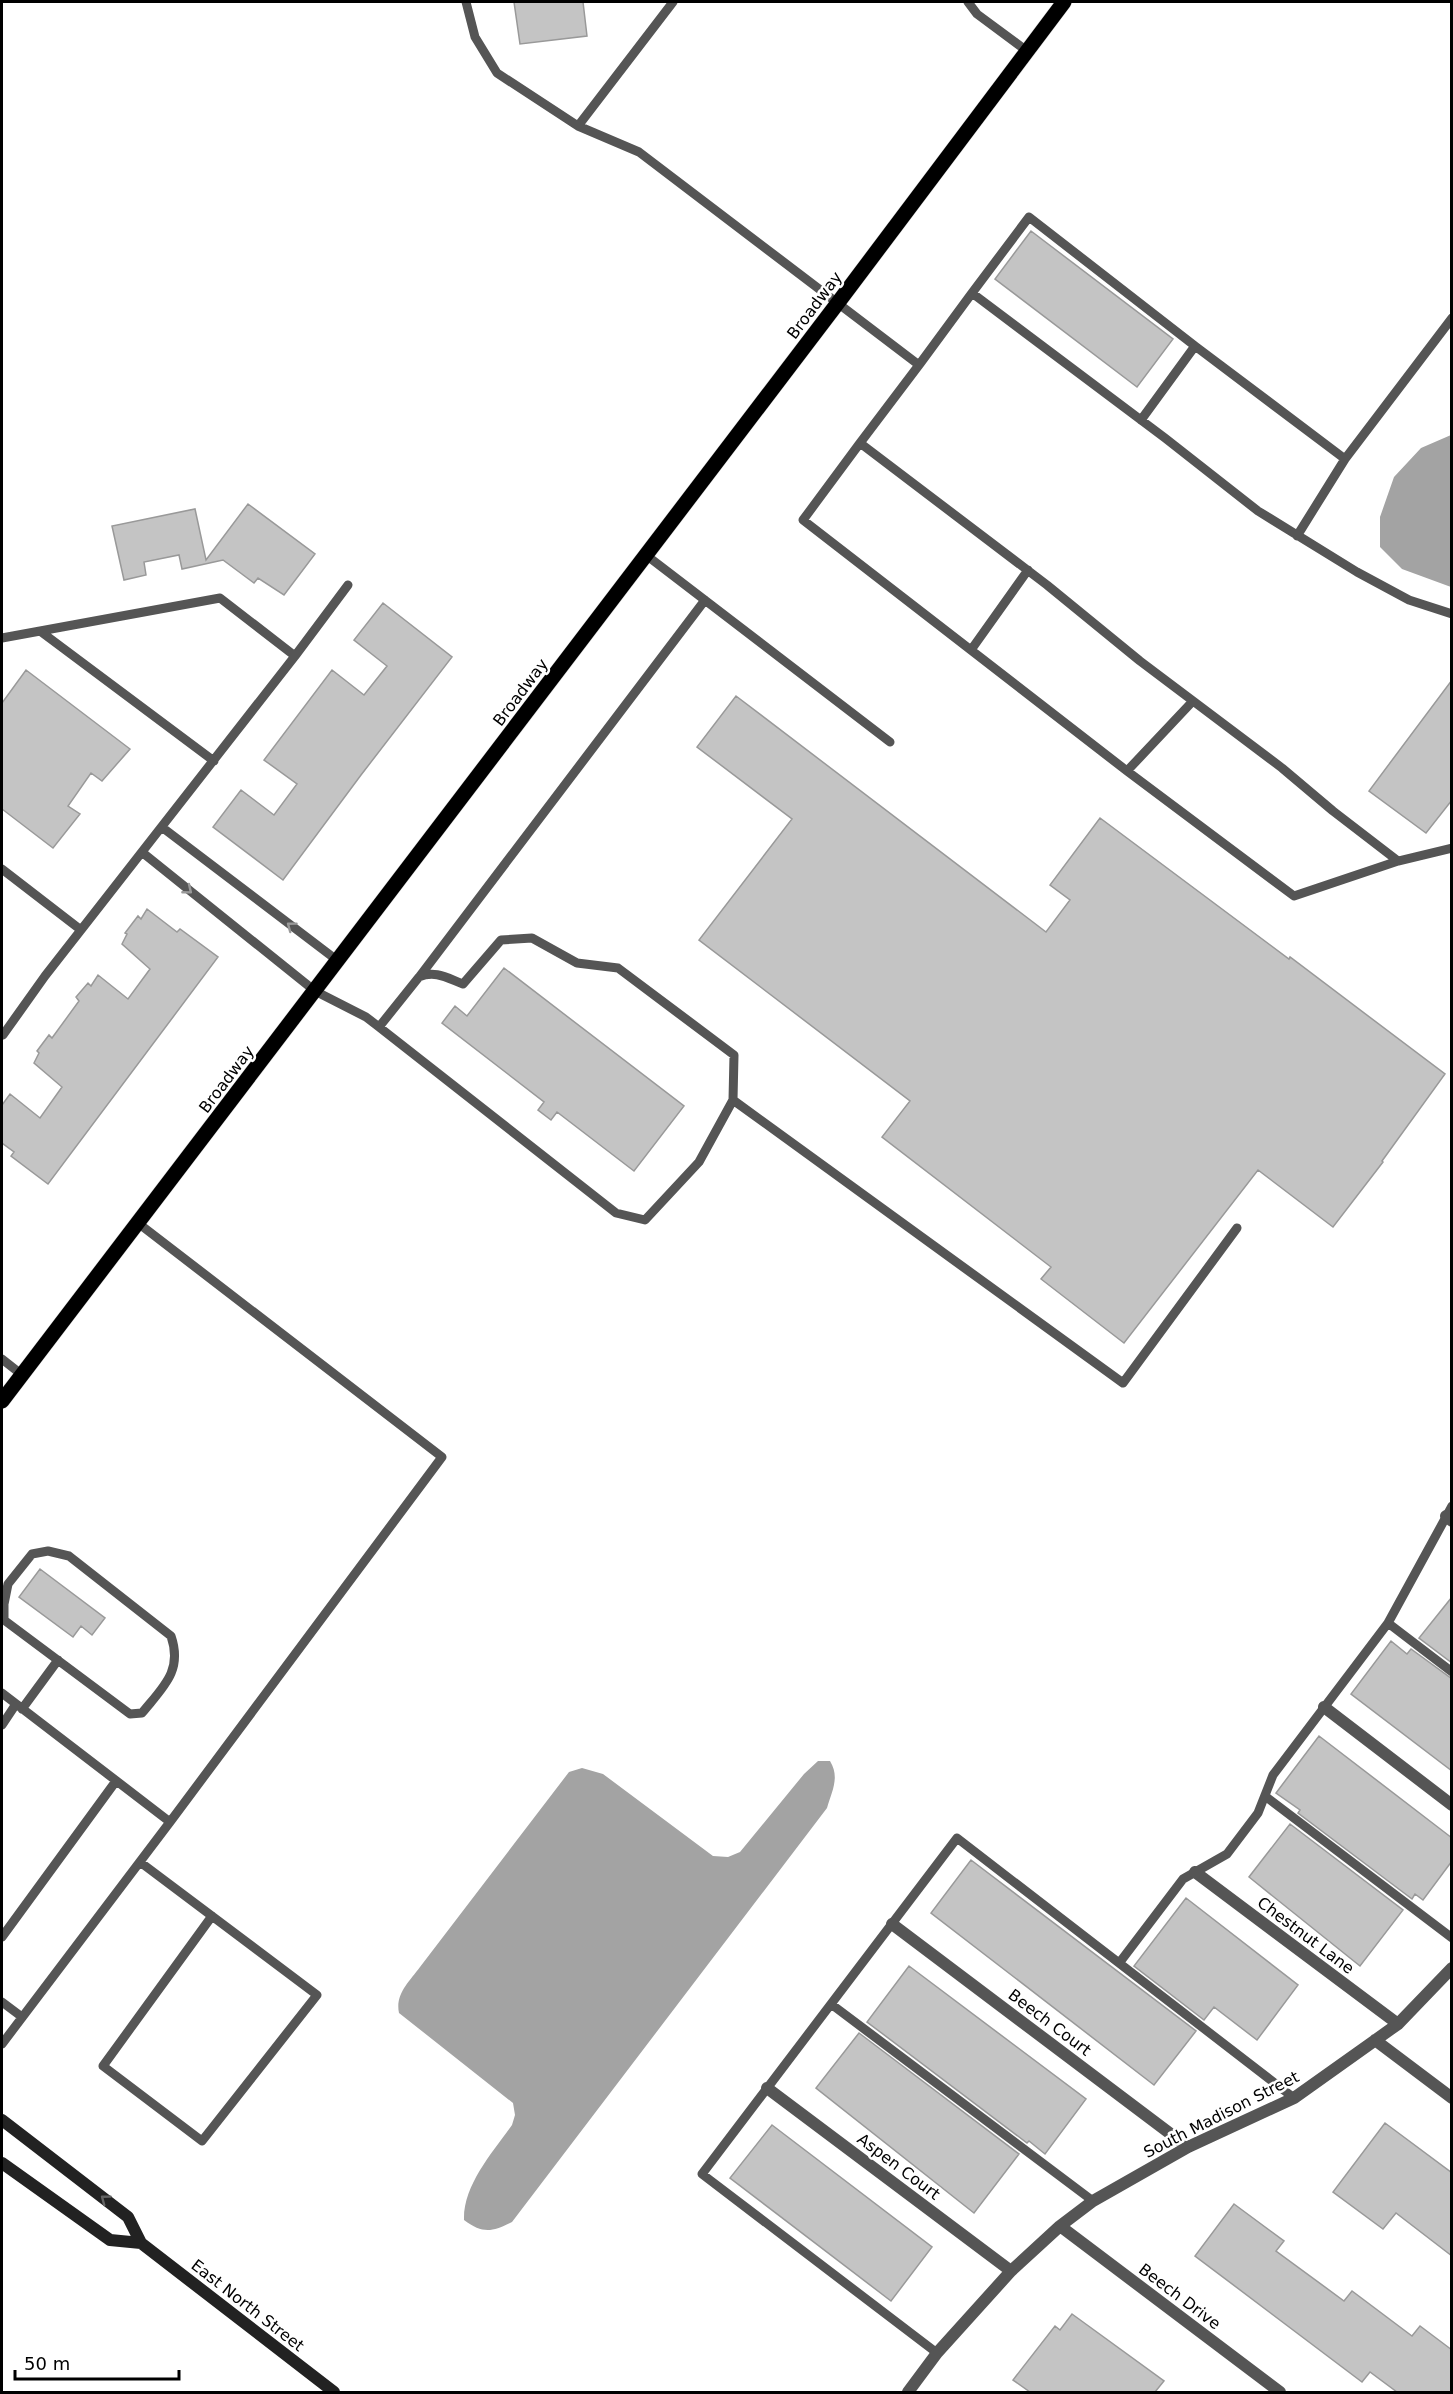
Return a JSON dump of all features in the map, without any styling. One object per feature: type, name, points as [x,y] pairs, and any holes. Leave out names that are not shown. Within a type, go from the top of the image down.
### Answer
[{"type":"main road","name":"Broadway","points":[[2,1401],[315,992],[1064,2]]},
{"type":"street","points":[[1324,1707],[1452,1805]]},
{"type":"street","name":"Chestnut Lane","points":[[1195,1872],[1398,2024]]},
{"type":"street","name":"Beech Court","points":[[892,1924],[1188,2147]]},
{"type":"street","name":"South Madison Street","points":[[908,2392],[938,2353],[1011,2271],[1060,2226],[1093,2201],[1188,2147],[1294,2098],[1398,2024],[1452,1968]]},
{"type":"street","points":[[1376,2040],[1452,2098]]},
{"type":"street","name":"Aspen Court","points":[[767,2088],[1011,2271]]},
{"type":"street","name":"East North Street","points":[[2,2120],[129,2217],[141,2243],[334,2392]]},
{"type":"street","points":[[2,2163],[110,2240],[141,2243]]},
{"type":"street","name":"Beech Drive","points":[[1060,2226],[1280,2392]]},
{"type":"lane","points":[[466,2],[475,37],[497,73],[578,126],[639,152],[919,365]]},
{"type":"lane","points":[[578,126],[673,2]]},
{"type":"lane","points":[[968,2],[977,14],[1027,51]]},
{"type":"lane","points":[[1345,459],[1029,217],[803,520],[1127,771],[1294,896],[1398,861],[1452,848]]},
{"type":"lane","points":[[972,293],[1258,511],[1409,600],[1452,614]]},
{"type":"lane","points":[[1297,536],[1345,459],[1452,318]]},
{"type":"lane","points":[[1141,420],[1195,346]]},
{"type":"lane","points":[[860,443],[1028,570],[1192,702],[1282,768],[1398,861]]},
{"type":"lane","points":[[646,555],[890,742]]},
{"type":"lane","points":[[971,650],[1028,570]]},
{"type":"lane","points":[[2,1035],[348,585]]},
{"type":"lane","points":[[2,638],[220,598],[295,656]]},
{"type":"lane","points":[[379,1027],[705,600]]},
{"type":"lane","points":[[40,631],[214,761]]},
{"type":"lane","points":[[1127,771],[1192,702]]},
{"type":"lane","points":[[163,828],[338,961]]},
{"type":"lane","points":[[142,853],[315,992],[366,1017],[616,1213],[645,1220],[699,1162],[733,1100],[734,1055],[618,968],[577,963],[532,938],[501,940],[463,984],[435,973],[427,973],[418,977]]},
{"type":"lane","points":[[2,869],[81,930]]},
{"type":"lane","points":[[733,1100],[1123,1383],[1237,1228]]},
{"type":"lane","points":[[2,2044],[442,1457],[138,1223]]},
{"type":"lane","points":[[2,1359],[21,1374]]},
{"type":"lane","points":[[1120,1962],[1183,1879],[1227,1854],[1258,1814],[1273,1775],[1388,1623],[1450,1514]]},
{"type":"lane","points":[[48,1551],[69,1556],[171,1636],[176,1651],[174,1670],[142,1713],[130,1714],[58,1660],[4,1620],[8,1584],[32,1554],[48,1551]]},
{"type":"lane","points":[[1388,1623],[1452,1672]]},
{"type":"lane","points":[[2,1725],[58,1660]]},
{"type":"lane","points":[[2,1693],[170,1822]]},
{"type":"lane","points":[[2,1937],[116,1781]]},
{"type":"lane","points":[[1265,1796],[1452,1938]]},
{"type":"lane","points":[[938,2353],[702,2174],[957,1838],[1294,2098]]},
{"type":"lane","points":[[140,1862],[212,1916],[317,1995],[202,2140],[102,2066],[212,1916]]},
{"type":"lane","points":[[2,2002],[22,2017]]},
{"type":"lane","points":[[831,2004],[1093,2201]]},
{"type":"shaded area","points":[[1451,435],[1451,587],[1402,569],[1380,547],[1380,517],[1394,477],[1421,448]]},
{"type":"shaded area","points":[[818,1761],[830,1761],[835,1778],[827,1808],[512,2222],[488,2230],[477,2228],[464,2220],[468,2194],[480,2170],[512,2125],[515,2115],[513,2103],[399,2013],[399,2000],[407,1983],[569,1772],[582,1768],[603,1774],[713,1856],[728,1857],[740,1852],[804,1774]]},
{"type":"building","points":[[514,2],[583,2],[587,36],[520,44]]},
{"type":"building","points":[[1031,231],[1173,339],[1137,387],[995,279]]},
{"type":"building","points":[[248,504],[315,554],[284,595],[258,578],[254,583],[223,560],[182,569],[179,555],[144,562],[146,575],[124,580],[112,526],[195,509],[206,560]]},
{"type":"building","points":[[383,603],[452,657],[283,880],[213,827],[241,790],[274,815],[297,784],[264,760],[332,670],[364,695],[387,666],[354,640]]},
{"type":"building","points":[[26,670],[130,749],[102,781],[91,773],[68,806],[80,814],[53,848],[2,809],[2,703]]},
{"type":"building","points":[[1452,680],[1452,800],[1426,833],[1369,791]]},
{"type":"building","points":[[736,696],[1046,932],[1070,900],[1050,885],[1100,818],[1445,1074],[1383,1162],[1333,1227],[1258,1170],[1124,1343],[1041,1279],[1051,1267],[882,1137],[910,1101],[699,940],[792,819],[697,747]]},
{"type":"building","points":[[147,909],[177,932],[180,929],[218,957],[48,1184],[11,1156],[14,1152],[2,1143],[2,1105],[10,1094],[40,1118],[62,1087],[34,1063],[39,1053],[37,1051],[49,1035],[52,1038],[79,1001],[76,997],[88,983],[91,986],[98,975],[128,999],[150,969],[122,944],[127,934],[125,933],[138,916],[141,919]]},
{"type":"building","points":[[504,968],[684,1106],[634,1171],[557,1112],[551,1120],[538,1110],[544,1102],[442,1023],[455,1006],[467,1016]]},
{"type":"building","points":[[40,1569],[105,1618],[92,1635],[81,1626],[73,1637],[19,1597]]},
{"type":"building","points":[[1452,1597],[1452,1663],[1419,1638]]},
{"type":"building","points":[[1391,1641],[1407,1654],[1411,1649],[1452,1679],[1452,1771],[1351,1694]]},
{"type":"building","points":[[1319,1736],[1452,1838],[1452,1861],[1423,1900],[1415,1894],[1412,1899],[1298,1813],[1300,1810],[1276,1793]]},
{"type":"building","points":[[1290,1824],[1403,1910],[1360,1966],[1249,1877]]},
{"type":"building","points":[[971,1860],[1196,2031],[1154,2085],[931,1913]]},
{"type":"building","points":[[1186,1898],[1298,1985],[1257,2040],[1214,2007],[1204,2020],[1134,1966]]},
{"type":"building","points":[[909,1966],[1086,2099],[1045,2154],[1029,2141],[1027,2143],[867,2022]]},
{"type":"building","points":[[859,2033],[1019,2154],[974,2213],[816,2088]]},
{"type":"building","points":[[1385,2123],[1452,2173],[1452,2256],[1396,2213],[1383,2229],[1333,2192]]},
{"type":"building","points":[[772,2125],[932,2247],[891,2301],[730,2178]]},
{"type":"building","points":[[1234,2204],[1284,2241],[1276,2251],[1344,2301],[1352,2291],[1412,2336],[1420,2326],[1452,2350],[1452,2392],[1397,2392],[1370,2372],[1362,2382],[1195,2256]]},
{"type":"building","points":[[1072,2314],[1164,2381],[1155,2392],[1030,2392],[1013,2380],[1055,2326],[1060,2330]]}]
